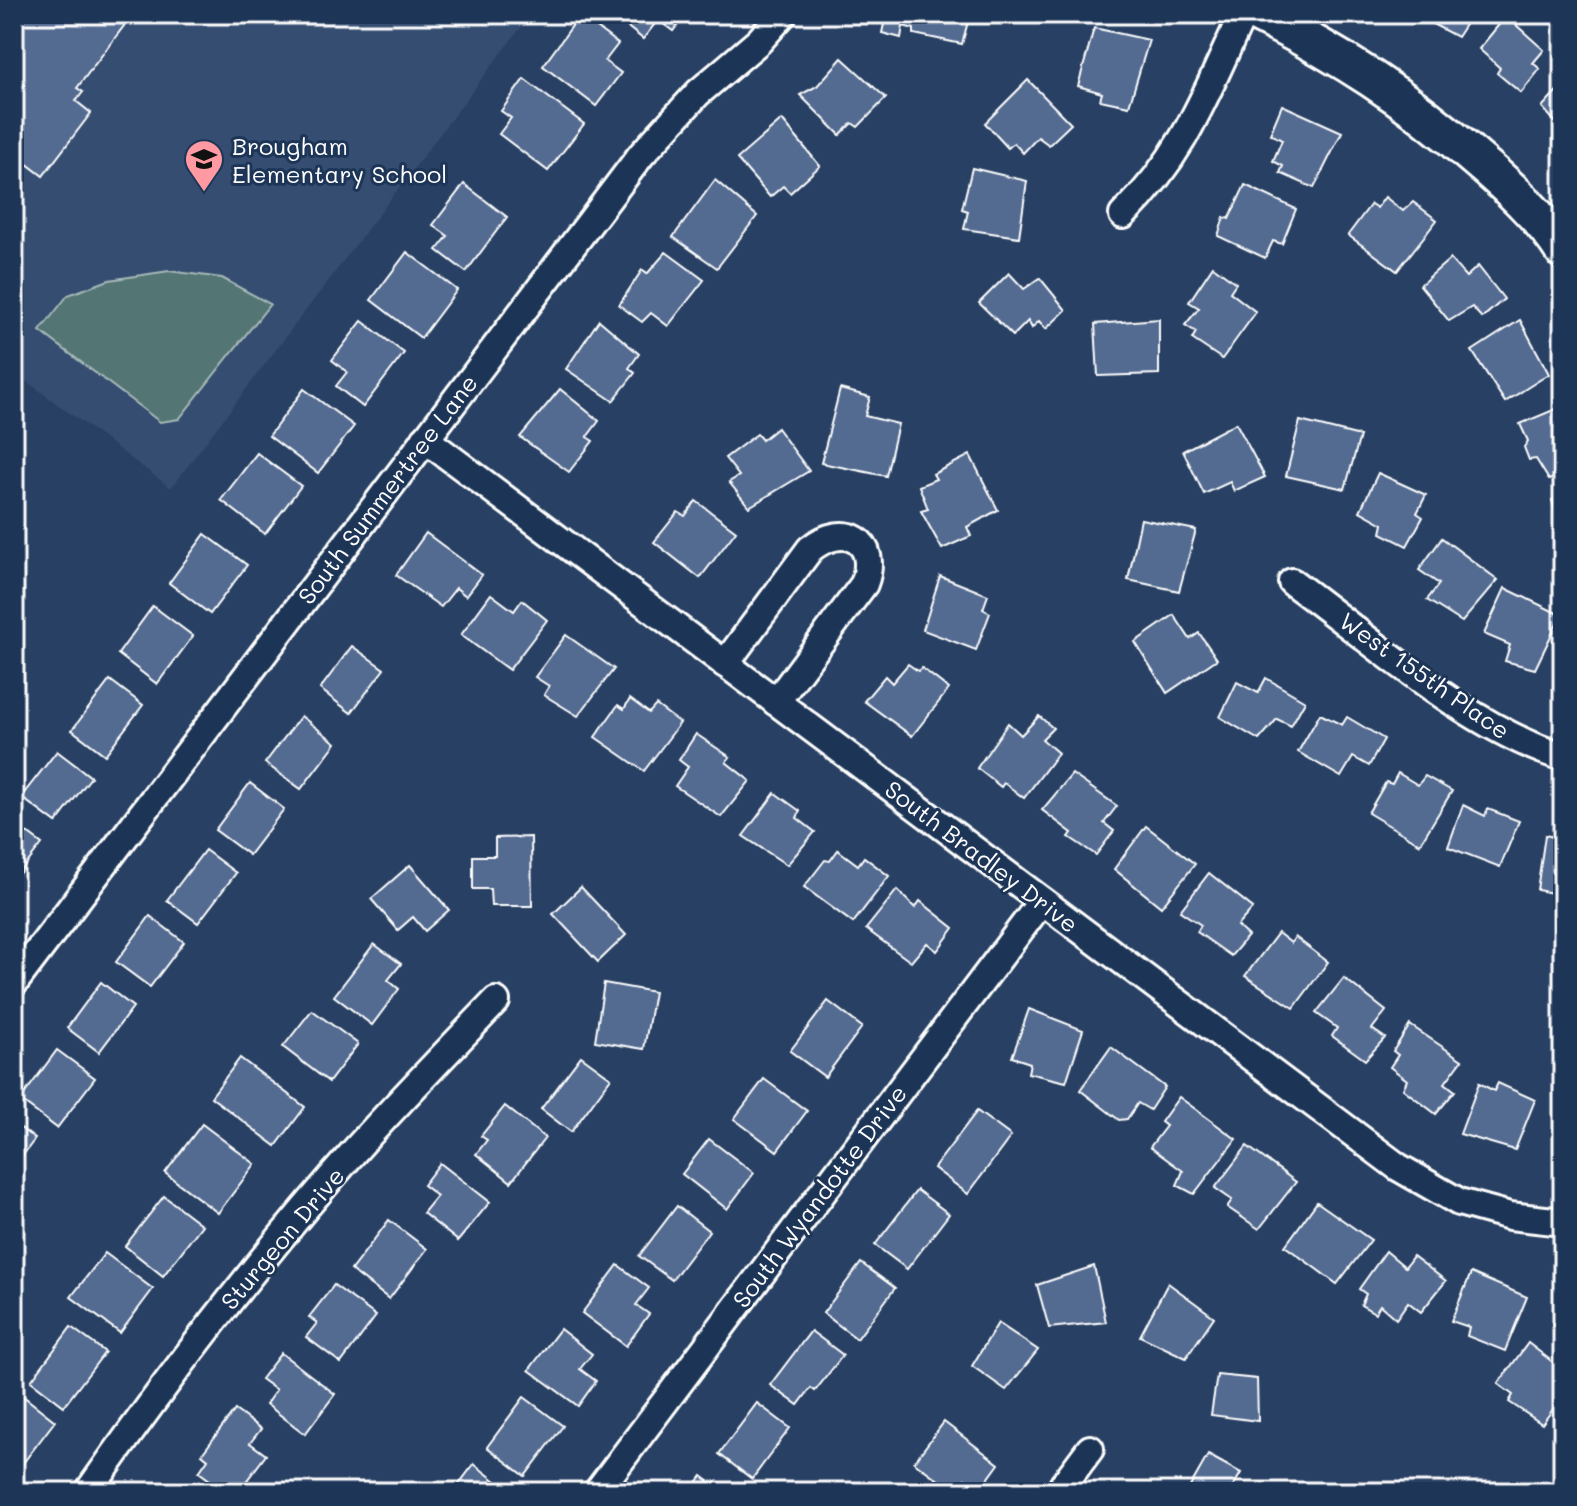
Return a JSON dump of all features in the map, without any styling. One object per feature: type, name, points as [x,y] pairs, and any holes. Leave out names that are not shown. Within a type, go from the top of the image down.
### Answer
[{"type":"street","name":"South Summertree Lane","points":[[14,983],[641,155],[698,93],[759,41],[783,14]]},
{"type":"street","points":[[1123,215],[1174,158],[1243,14]]},
{"type":"street","points":[[1258,14],[1382,82],[1420,109],[1507,185],[1563,250]]},
{"type":"street","name":"South Bradley Drive","points":[[425,439],[1398,1167],[1459,1202],[1510,1216],[1563,1222]]},
{"type":"street","points":[[725,664],[810,549],[823,539],[838,534],[853,538],[865,547],[871,566],[864,584],[776,702]]},
{"type":"street","name":"West 155th Place","points":[[1292,582],[1474,714],[1515,739],[1563,757]]},
{"type":"street","name":"South Wyandotte Drive","points":[[597,1492],[1042,901]]},
{"type":"street","name":"Sturgeon Drive","points":[[88,1492],[150,1402],[238,1289],[358,1147],[496,1001]]},
{"type":"street","points":[[1058,1492],[1090,1449]]},
{"type":"shaded area","name":"Brougham Elementary School","points":[[14,14],[531,14],[171,488],[14,372]]},
{"type":"green space","points":[[169,271],[222,278],[270,304],[179,419],[160,422],[40,331],[68,295],[109,280]]},
{"type":"building","points":[[14,14],[133,14],[77,88],[83,92],[76,101],[91,113],[43,176],[14,154]]},
{"type":"building","points":[[611,14],[686,14],[673,31],[658,20],[643,39]]},
{"type":"building","points":[[886,14],[970,14],[962,44],[914,34],[914,29],[903,26],[901,38],[882,33]]},
{"type":"building","points":[[1431,14],[1472,14],[1457,37],[1427,21]]},
{"type":"building","points":[[580,15],[618,44],[605,61],[621,73],[596,106],[543,66]]},
{"type":"building","points":[[1506,16],[1544,50],[1533,63],[1540,69],[1521,93],[1497,73],[1500,68],[1479,49]]},
{"type":"building","points":[[1094,28],[1149,40],[1129,106],[1100,100],[1102,93],[1078,86]]},
{"type":"building","points":[[842,58],[886,98],[858,127],[852,123],[840,135],[800,95],[817,86]]},
{"type":"building","points":[[524,79],[584,124],[548,171],[499,134],[511,118],[501,111]]},
{"type":"building","points":[[1028,80],[1071,124],[1049,145],[1038,137],[1023,153],[1014,143],[1008,148],[985,123]]},
{"type":"building","points":[[1563,84],[1563,131],[1542,107]]},
{"type":"building","points":[[1282,105],[1342,132],[1314,188],[1280,173],[1283,166],[1273,161],[1282,140],[1270,134]]},
{"type":"building","points":[[782,120],[820,166],[790,193],[783,186],[770,197],[737,159]]},
{"type":"building","points":[[972,168],[1027,181],[1019,237],[964,229],[968,211],[962,209]]},
{"type":"building","points":[[715,180],[757,216],[717,268],[673,237]]},
{"type":"building","points":[[464,184],[507,217],[466,272],[437,250],[448,236],[433,225]]},
{"type":"building","points":[[1245,185],[1296,209],[1282,244],[1273,241],[1265,258],[1218,236],[1224,217],[1229,219]]},
{"type":"building","points":[[1385,197],[1403,211],[1413,202],[1437,220],[1397,271],[1348,235],[1371,204],[1377,208]]},
{"type":"building","points":[[407,252],[457,290],[421,338],[371,300]]},
{"type":"building","points":[[666,252],[704,280],[668,326],[651,313],[642,322],[619,305],[642,270],[647,274]]},
{"type":"building","points":[[1450,259],[1466,277],[1478,266],[1504,299],[1482,318],[1472,307],[1449,321],[1420,285]]},
{"type":"building","points":[[1213,266],[1236,283],[1230,292],[1256,312],[1222,359],[1192,339],[1196,332],[1185,325],[1199,308],[1189,302]]},
{"type":"building","points":[[1009,273],[1024,289],[1040,278],[1066,310],[1046,329],[1039,321],[1032,328],[1028,321],[1013,336],[979,303]]},
{"type":"building","points":[[1159,319],[1159,374],[1098,376],[1095,324]]},
{"type":"building","points":[[599,320],[639,354],[629,368],[635,373],[613,401],[566,369]]},
{"type":"building","points":[[1520,320],[1549,374],[1505,402],[1472,351]]},
{"type":"building","points":[[362,321],[404,353],[363,407],[336,386],[347,372],[332,360]]},
{"type":"building","points":[[304,389],[354,426],[318,473],[269,436]]},
{"type":"building","points":[[560,389],[599,421],[587,437],[593,441],[569,472],[520,437]]},
{"type":"building","points":[[840,389],[870,397],[865,416],[898,424],[886,476],[821,463]]},
{"type":"building","points":[[1563,406],[1563,474],[1549,480],[1536,459],[1529,460],[1524,447],[1528,441],[1520,424]]},
{"type":"building","points":[[1300,421],[1360,436],[1345,489],[1286,476]]},
{"type":"building","points":[[1236,423],[1265,477],[1234,491],[1230,482],[1204,494],[1183,451]]},
{"type":"building","points":[[777,428],[809,471],[749,507],[729,482],[739,476],[725,458],[757,434],[762,440]]},
{"type":"building","points":[[257,453],[301,486],[265,534],[221,500]]},
{"type":"building","points":[[970,455],[998,510],[967,527],[971,536],[942,549],[921,511],[928,509],[919,486],[936,479],[933,474]]},
{"type":"building","points":[[1378,473],[1426,495],[1417,513],[1423,517],[1407,546],[1381,533],[1383,524],[1360,511]]},
{"type":"building","points":[[1563,497],[1563,542],[1552,500]]},
{"type":"building","points":[[696,501],[736,531],[700,578],[654,542],[678,512],[685,516]]},
{"type":"building","points":[[1141,519],[1196,530],[1179,591],[1128,580]]},
{"type":"building","points":[[426,533],[482,575],[466,596],[456,588],[441,607],[396,575]]},
{"type":"building","points":[[205,534],[247,565],[210,614],[169,583]]},
{"type":"building","points":[[1442,538],[1498,580],[1462,622],[1427,600],[1439,584],[1419,570]]},
{"type":"building","points":[[940,576],[988,595],[983,609],[990,613],[976,650],[923,630]]},
{"type":"building","points":[[1505,588],[1561,615],[1535,669],[1505,661],[1510,645],[1484,634]]},
{"type":"building","points":[[491,594],[514,611],[522,600],[547,620],[509,670],[461,635]]},
{"type":"building","points":[[153,606],[193,636],[157,684],[118,654]]},
{"type":"building","points":[[1174,615],[1190,639],[1199,633],[1217,659],[1167,693],[1135,642]]},
{"type":"building","points":[[566,635],[614,669],[578,716],[544,695],[549,686],[535,677]]},
{"type":"building","points":[[352,646],[384,669],[351,713],[320,689]]},
{"type":"building","points":[[908,664],[918,671],[922,668],[949,689],[912,736],[864,701],[885,676],[892,683]]},
{"type":"building","points":[[1266,678],[1305,701],[1291,726],[1277,719],[1259,740],[1220,717],[1237,682],[1258,693]]},
{"type":"building","points":[[110,680],[143,705],[105,755],[72,730]]},
{"type":"building","points":[[630,699],[649,713],[656,705],[680,723],[644,771],[595,737],[618,705],[624,709]]},
{"type":"building","points":[[1320,714],[1342,725],[1347,717],[1384,739],[1369,766],[1353,757],[1341,777],[1298,752]]},
{"type":"building","points":[[301,716],[336,743],[301,789],[265,763]]},
{"type":"building","points":[[1039,716],[1053,728],[1042,739],[1058,753],[1024,798],[1004,783],[1001,787],[977,768],[1008,723],[1021,735]]},
{"type":"building","points":[[696,734],[730,757],[726,762],[750,781],[721,817],[675,786],[688,767],[679,760]]},
{"type":"building","points":[[57,751],[91,777],[56,823],[21,797]]},
{"type":"building","points":[[1398,773],[1418,785],[1425,776],[1452,791],[1420,844],[1368,813],[1386,782],[1392,784]]},
{"type":"building","points":[[1072,774],[1117,806],[1104,823],[1114,831],[1096,855],[1069,837],[1072,833],[1042,810]]},
{"type":"building","points":[[250,783],[284,809],[249,855],[215,830]]},
{"type":"building","points":[[775,793],[800,811],[797,818],[815,832],[787,865],[743,836]]},
{"type":"building","points":[[1463,805],[1485,816],[1488,809],[1519,821],[1500,867],[1448,847]]},
{"type":"building","points":[[14,823],[42,844],[14,880]]},
{"type":"building","points":[[1146,826],[1195,864],[1161,907],[1114,869]]},
{"type":"building","points":[[1545,835],[1563,839],[1563,895],[1537,890]]},
{"type":"building","points":[[531,837],[532,906],[491,906],[490,889],[473,889],[473,856],[495,856],[495,838]]},
{"type":"building","points":[[205,850],[236,873],[198,923],[167,900]]},
{"type":"building","points":[[838,850],[858,865],[864,857],[889,876],[853,923],[804,887],[825,860],[830,861]]},
{"type":"building","points":[[410,865],[449,910],[425,931],[413,917],[398,930],[371,899]]},
{"type":"building","points":[[1209,873],[1253,908],[1237,926],[1248,936],[1231,956],[1197,932],[1201,925],[1180,911]]},
{"type":"building","points":[[581,887],[626,935],[598,962],[553,914]]},
{"type":"building","points":[[897,890],[915,908],[920,901],[954,928],[937,951],[927,943],[911,962],[866,929]]},
{"type":"building","points":[[150,916],[184,942],[150,987],[116,962]]},
{"type":"building","points":[[1278,933],[1291,943],[1295,937],[1328,962],[1294,1008],[1245,976]]},
{"type":"building","points":[[374,944],[401,964],[388,980],[399,989],[372,1025],[334,996]]},
{"type":"building","points":[[1344,978],[1386,1011],[1372,1029],[1385,1038],[1365,1060],[1332,1036],[1337,1028],[1316,1013]]},
{"type":"building","points":[[101,982],[133,1007],[99,1052],[67,1028]]},
{"type":"building","points":[[604,983],[654,992],[644,1049],[595,1041]]},
{"type":"building","points":[[828,1001],[862,1027],[825,1077],[790,1051]]},
{"type":"building","points":[[1029,1009],[1083,1030],[1066,1082],[1028,1073],[1030,1063],[1012,1057]]},
{"type":"building","points":[[312,1010],[358,1044],[329,1082],[283,1047]]},
{"type":"building","points":[[1410,1025],[1462,1060],[1445,1083],[1455,1091],[1436,1114],[1403,1089],[1407,1080],[1390,1067],[1398,1055],[1393,1051]]},
{"type":"building","points":[[1111,1047],[1165,1087],[1150,1110],[1138,1103],[1127,1119],[1119,1120],[1080,1090]]},
{"type":"building","points":[[57,1050],[95,1078],[57,1128],[20,1100]]},
{"type":"building","points":[[581,1056],[611,1078],[571,1132],[541,1109]]},
{"type":"building","points":[[240,1058],[305,1107],[276,1146],[211,1097]]},
{"type":"building","points":[[764,1079],[807,1111],[777,1151],[734,1119]]},
{"type":"building","points":[[1479,1083],[1494,1091],[1498,1083],[1535,1100],[1515,1150],[1460,1134]]},
{"type":"building","points":[[1179,1097],[1236,1139],[1194,1194],[1177,1185],[1183,1171],[1150,1147],[1166,1126],[1161,1122]]},
{"type":"building","points":[[505,1106],[545,1138],[511,1182],[476,1154],[487,1140],[481,1136]]},
{"type":"building","points":[[977,1111],[1011,1136],[968,1194],[934,1168]]},
{"type":"building","points":[[14,1123],[35,1139],[14,1167]]},
{"type":"building","points":[[202,1124],[255,1164],[218,1213],[165,1173]]},
{"type":"building","points":[[709,1139],[754,1173],[727,1209],[682,1174]]},
{"type":"building","points":[[1247,1146],[1296,1182],[1259,1229],[1227,1207],[1232,1200],[1215,1188]]},
{"type":"building","points":[[440,1163],[490,1202],[458,1241],[423,1213],[437,1196],[423,1185]]},
{"type":"building","points":[[917,1190],[949,1214],[907,1269],[875,1245]]},
{"type":"building","points":[[164,1196],[202,1225],[163,1276],[125,1246]]},
{"type":"building","points":[[1317,1202],[1371,1240],[1337,1284],[1285,1246]]},
{"type":"building","points":[[677,1206],[709,1231],[672,1280],[639,1256]]},
{"type":"building","points":[[389,1220],[427,1249],[389,1299],[351,1270]]},
{"type":"building","points":[[1386,1251],[1405,1267],[1413,1256],[1446,1281],[1421,1312],[1408,1302],[1396,1319],[1380,1305],[1375,1313],[1361,1305],[1366,1294],[1359,1289]]},
{"type":"building","points":[[105,1253],[153,1289],[120,1333],[71,1297]]},
{"type":"building","points":[[861,1263],[895,1288],[857,1339],[823,1313]]},
{"type":"building","points":[[618,1265],[649,1288],[636,1305],[649,1314],[626,1346],[582,1313]]},
{"type":"building","points":[[1094,1266],[1106,1322],[1049,1328],[1037,1285]]},
{"type":"building","points":[[1471,1273],[1527,1297],[1505,1351],[1467,1336],[1469,1327],[1451,1321]]},
{"type":"building","points":[[1168,1283],[1214,1317],[1186,1358],[1140,1336]]},
{"type":"building","points":[[334,1285],[376,1316],[341,1363],[306,1337],[317,1323],[309,1317]]},
{"type":"building","points":[[998,1323],[1038,1350],[1006,1390],[972,1366]]},
{"type":"building","points":[[71,1327],[105,1352],[64,1406],[31,1381]]},
{"type":"building","points":[[560,1329],[592,1354],[580,1369],[596,1381],[578,1406],[529,1370]]},
{"type":"building","points":[[811,1331],[843,1355],[815,1391],[811,1388],[798,1405],[770,1385]]},
{"type":"building","points":[[1528,1343],[1563,1370],[1563,1396],[1542,1424],[1509,1402],[1513,1395],[1498,1384]]},
{"type":"building","points":[[281,1353],[335,1394],[305,1434],[266,1404],[276,1390],[261,1379]]},
{"type":"building","points":[[1217,1375],[1257,1379],[1258,1421],[1211,1415]]},
{"type":"building","points":[[18,1392],[55,1421],[17,1471],[14,1468],[14,1397]]},
{"type":"building","points":[[524,1397],[563,1426],[525,1476],[487,1447]]},
{"type":"building","points":[[757,1403],[790,1428],[752,1479],[719,1454]]},
{"type":"building","points":[[235,1410],[261,1429],[250,1443],[266,1455],[238,1492],[226,1492],[199,1472],[208,1459],[202,1454]]},
{"type":"building","points":[[944,1422],[999,1464],[980,1490],[965,1479],[955,1492],[914,1462]]},
{"type":"building","points":[[1208,1455],[1241,1473],[1230,1492],[1187,1492]]},
{"type":"building","points":[[474,1464],[510,1492],[453,1492]]},
{"type":"building","points":[[702,1476],[723,1492],[690,1492]]},
{"type":"place","name":"Brougham Elementary School","points":[[204,193]]}]
